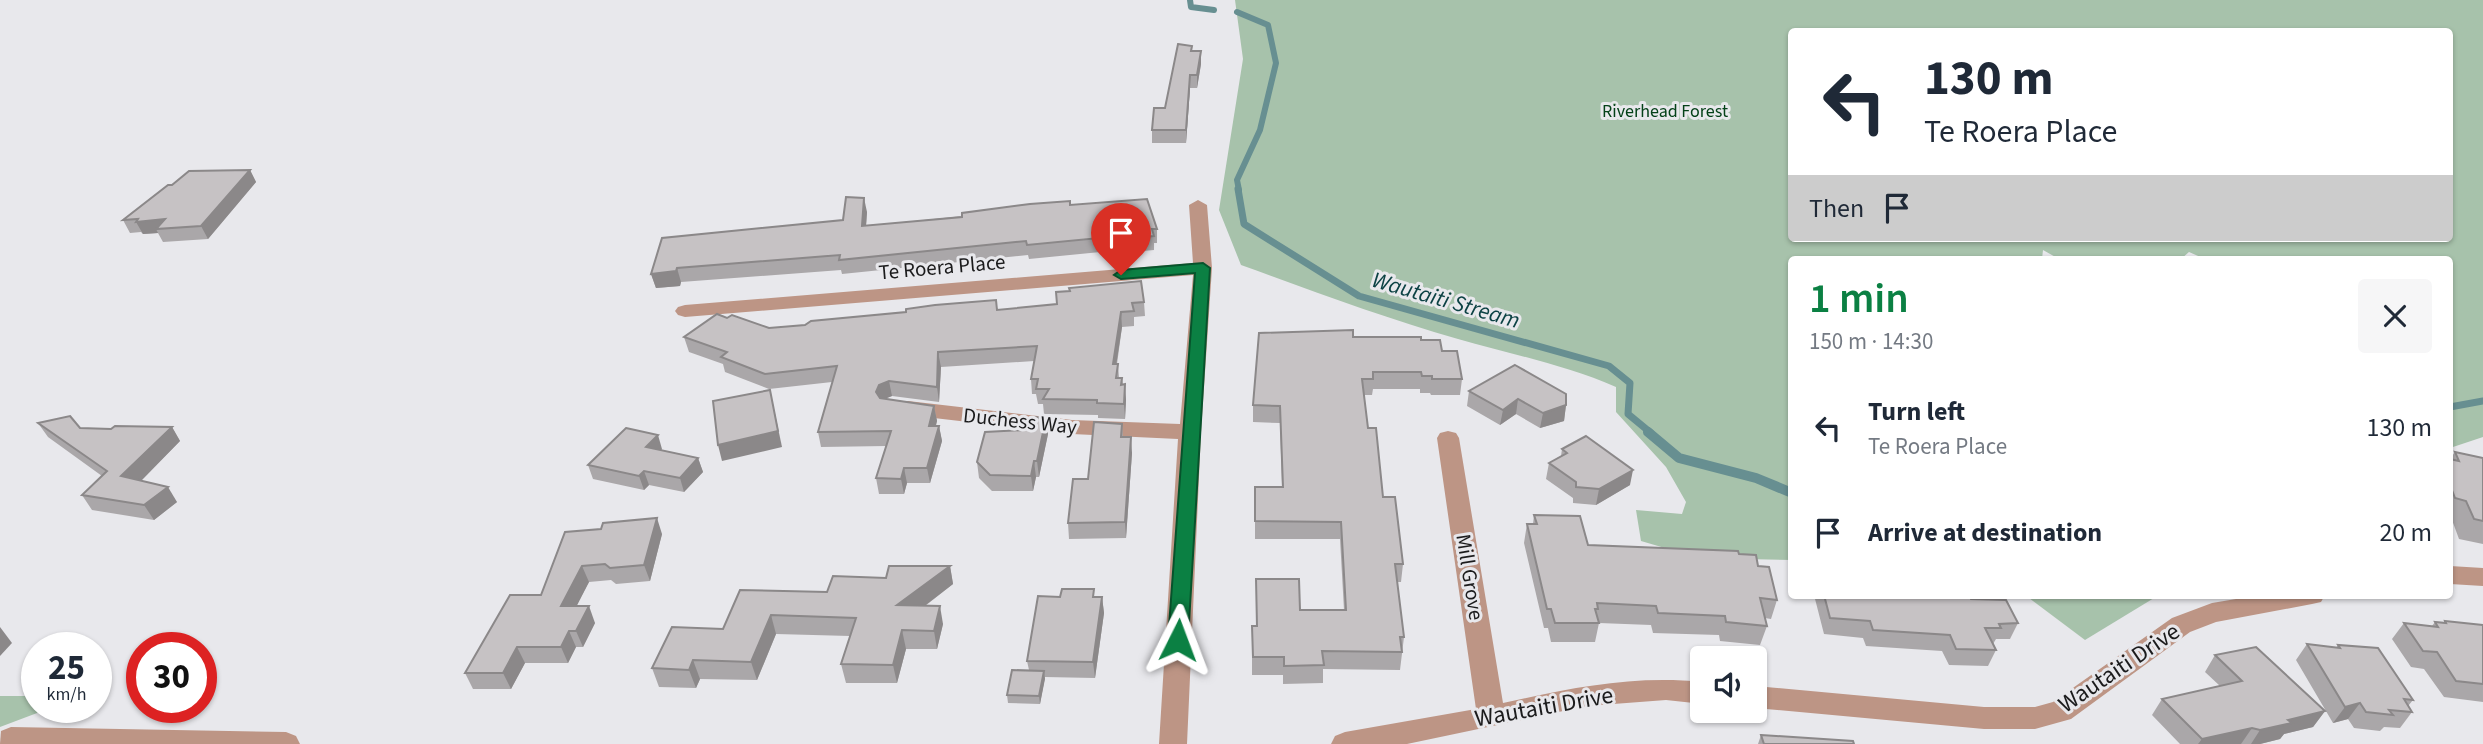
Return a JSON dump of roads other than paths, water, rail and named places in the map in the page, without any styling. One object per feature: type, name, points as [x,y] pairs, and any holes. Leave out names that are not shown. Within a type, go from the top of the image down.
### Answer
[{"type":"street","points":[[1173,744],[1190,432],[1203,268],[1198,205]]},
{"type":"street","name":"Te Roera Place","points":[[685,311],[1203,268]]},
{"type":"street","name":"Duchess Way","points":[[892,406],[1072,427],[1190,432]]},
{"type":"street","name":"Mill Grove","points":[[1448,438],[1492,717]]},
{"type":"street","points":[[2453,575],[2483,577]]},
{"type":"street","name":"Wautaiti Drive","points":[[1767,698],[1984,718],[2035,718],[2061,711],[2182,625],[2212,613],[2290,599]]},
{"type":"street","name":"Wautaiti Drive","points":[[1345,744],[1492,717],[1587,695],[1667,690],[1690,692]]},
{"type":"street","points":[[11,739],[286,744]]},
{"type":"waterway","name":"Wautaiti Stream","points":[[1190,0],[1191,7],[1214,10]]},
{"type":"waterway","name":"Wautaiti Stream","points":[[1237,12],[1268,25],[1276,63],[1260,130],[1237,180],[1239,190]]},
{"type":"waterway","name":"Wautaiti Stream","points":[[1238,189],[1244,224],[1359,296],[1609,366],[1630,383],[1628,414],[1651,433]]},
{"type":"waterway","name":"Wautaiti Stream","points":[[2453,406],[2483,401]]},
{"type":"waterway","name":"Wautaiti Stream","points":[[1648,432],[1679,458],[1756,478],[1788,491]]},
{"type":"park label","name":"Riverhead Forest","points":[[1665,111]]}]
